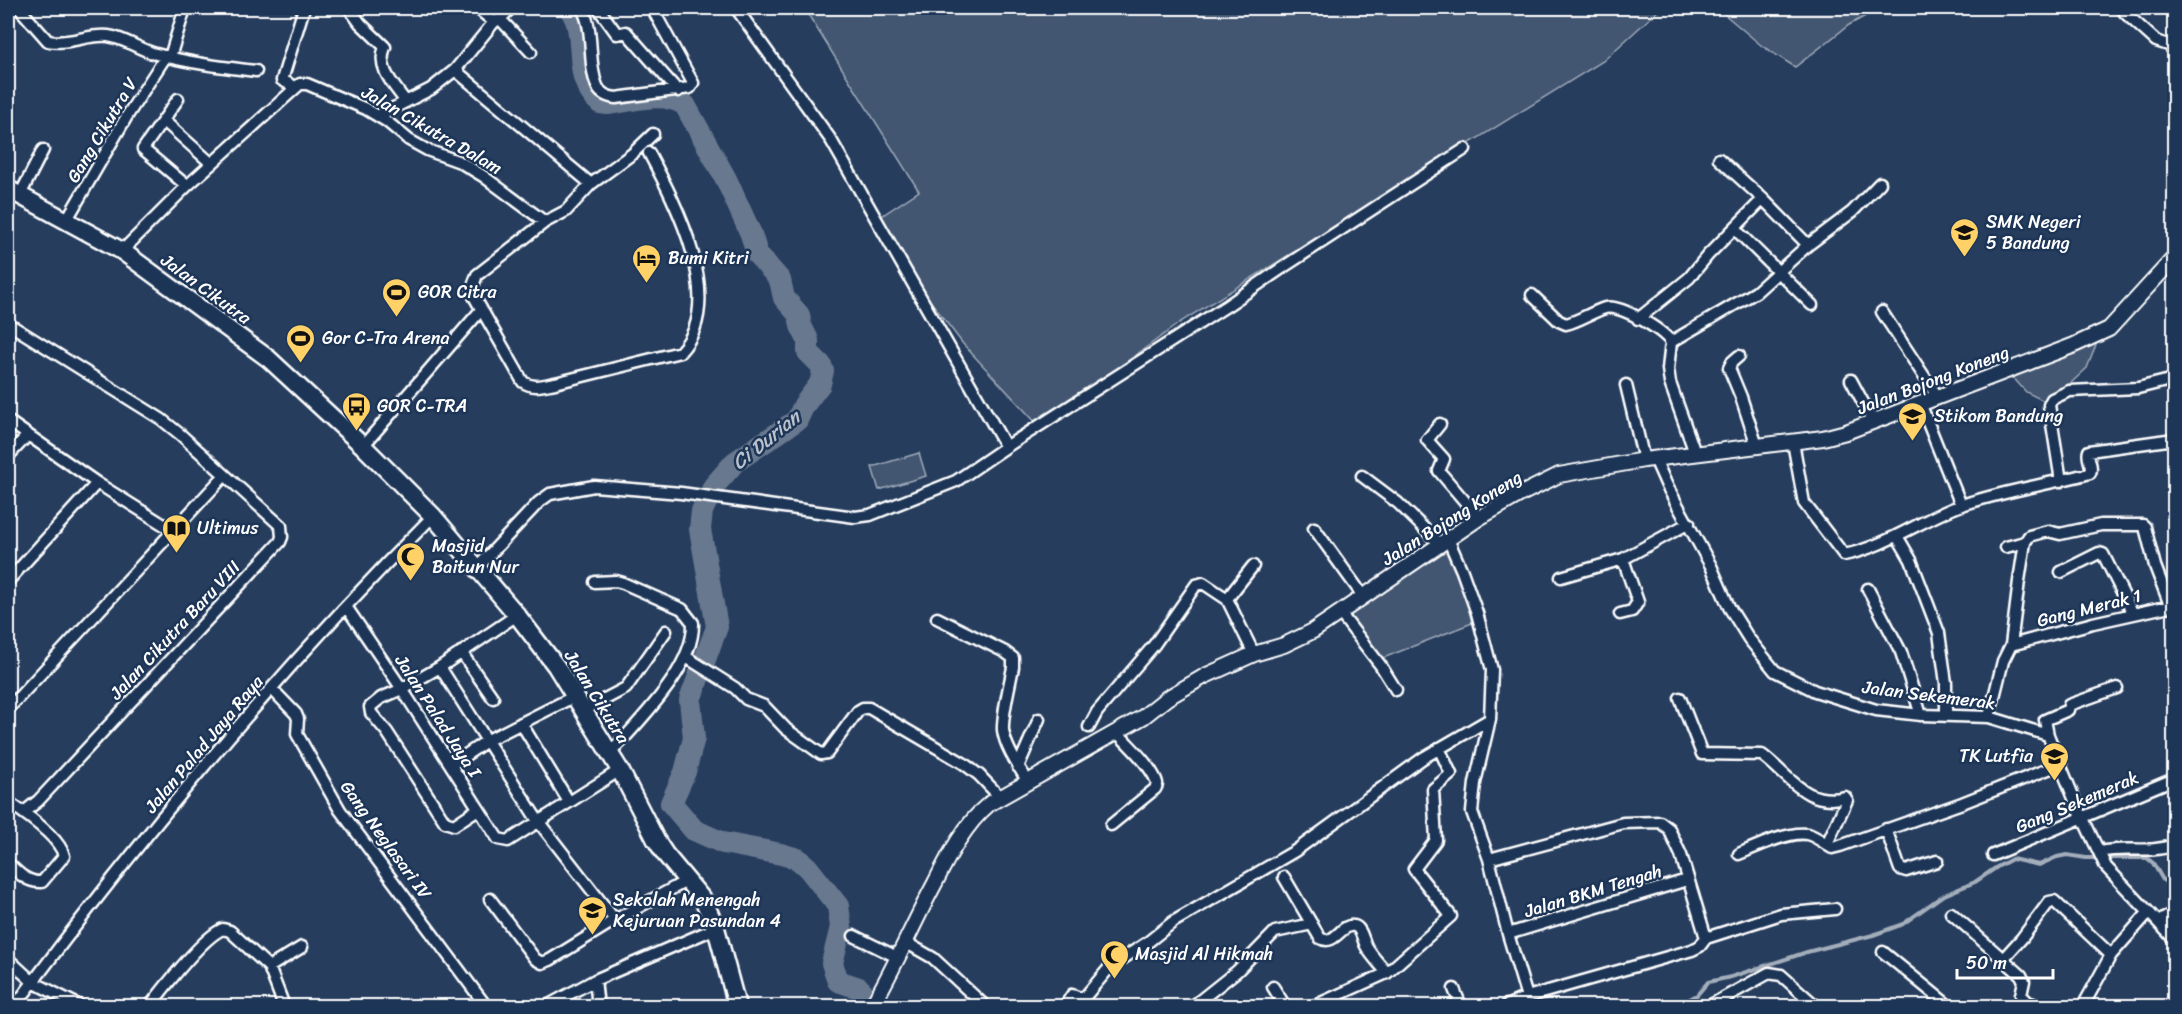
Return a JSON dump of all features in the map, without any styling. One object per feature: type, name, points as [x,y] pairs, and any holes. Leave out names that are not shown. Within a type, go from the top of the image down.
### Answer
[{"type":"main road","name":"Jalan Cikutra","points":[[14,192],[122,251],[269,359],[363,446],[433,516],[517,615],[556,666],[620,770],[656,840],[704,901],[716,928],[737,1006]]},
{"type":"street","points":[[19,8],[48,41],[66,42],[106,36],[153,54],[200,64],[256,71]]},
{"type":"street","name":"Gang Cikutra V","points":[[66,221],[127,116],[168,57],[185,8]]},
{"type":"street","points":[[122,251],[187,186],[296,87],[282,80],[304,8]]},
{"type":"street","points":[[350,8],[360,23],[385,46],[381,56],[385,71],[406,102]]},
{"type":"street","points":[[477,8],[497,21],[531,52]]},
{"type":"street","points":[[378,116],[430,88],[455,70],[511,8]]},
{"type":"street","points":[[582,8],[592,45],[597,88],[607,97],[616,98],[678,91],[690,88],[693,83],[652,8]]},
{"type":"street","points":[[601,8],[601,12],[617,34],[626,32],[678,91]]},
{"type":"street","points":[[736,8],[831,140],[1006,447]]},
{"type":"street","points":[[2122,8],[2156,41],[2175,50]]},
{"type":"street","points":[[455,70],[591,184]]},
{"type":"street","name":"Jalan Cikutra Dalam","points":[[296,87],[307,84],[366,109],[409,140],[427,150],[460,162],[483,176],[545,222]]},
{"type":"street","points":[[178,99],[143,149],[187,186]]},
{"type":"street","points":[[163,120],[212,164]]},
{"type":"street","points":[[649,153],[674,200],[693,254],[697,274],[698,305],[694,332],[689,342],[680,352],[555,383],[529,386],[523,382],[471,291],[477,275],[545,222],[566,212],[591,184],[632,154],[653,134]]},
{"type":"street","points":[[477,567],[539,502],[550,494],[594,486],[681,493],[855,517],[870,515],[956,481],[1465,149]]},
{"type":"street","points":[[14,192],[43,150]]},
{"type":"street","points":[[1719,159],[1763,199],[1808,245]]},
{"type":"street","points":[[1671,342],[1756,292],[1808,245],[1852,212],[1880,183]]},
{"type":"street","points":[[1638,319],[1689,278],[1708,255],[1763,199]]},
{"type":"street","points":[[1740,234],[1812,304]]},
{"type":"street","name":"Jalan Bojong Koneng","points":[[872,1006],[887,981],[948,856],[978,813],[1000,797],[1143,717],[1167,698],[1205,676],[1313,631],[1479,518],[1559,476],[1649,459],[1823,438],[1873,422],[2072,346],[2109,329],[2175,258]]},
{"type":"street","points":[[1532,295],[1559,321],[1566,324],[1610,307],[1622,310],[1662,332],[1671,342],[1668,369],[1670,383],[1695,453]]},
{"type":"street","points":[[363,446],[481,310]]},
{"type":"street","points":[[1882,312],[1937,396]]},
{"type":"street","name":"Jalan Cikutra Baru VIII","points":[[10,325],[161,419],[280,526],[282,537],[280,542],[38,801],[24,812]]},
{"type":"street","points":[[1739,356],[1732,362],[1730,368],[1742,397],[1756,446]]},
{"type":"street","points":[[2061,482],[2049,405],[2052,399],[2069,391],[2138,388],[2175,379]]},
{"type":"street","points":[[1851,380],[1873,422]]},
{"type":"street","name":"Jalan Sekemerak","points":[[1626,385],[1649,459],[1689,523],[1729,607],[1749,639],[1775,671],[1815,691],[1876,710],[1922,715],[1989,717],[2048,735]]},
{"type":"street","points":[[1920,403],[1961,505]]},
{"type":"street","points":[[8,421],[27,436],[172,530]]},
{"type":"street","points":[[1440,424],[1427,441],[1444,459],[1439,471],[1479,518]]},
{"type":"street","points":[[8,456],[27,436]]},
{"type":"street","points":[[1793,442],[1804,503],[1840,552],[1846,555],[1897,536],[1930,518],[1961,505],[2090,473],[2092,469],[2088,456],[2089,451],[2175,439]]},
{"type":"street","points":[[8,709],[225,475]]},
{"type":"street","points":[[1362,476],[1444,542],[1462,571],[1484,636],[1492,670],[1490,719],[1475,783],[1472,812],[1489,859],[1527,997]]},
{"type":"street","points":[[8,581],[98,483]]},
{"type":"street","name":"Jalan Palad Jaya Raya","points":[[15,1006],[146,838],[272,689],[433,516]]},
{"type":"street","points":[[1561,578],[1623,559],[1689,523]]},
{"type":"street","points":[[1989,717],[2003,661],[2012,645],[2025,542],[2029,536],[2037,532],[2048,531],[2060,534],[2101,525],[2143,525],[2155,566],[2172,605]]},
{"type":"street","points":[[1314,528],[1363,596]]},
{"type":"street","points":[[1897,536],[1911,560],[1939,633],[1946,683],[1946,716]]},
{"type":"street","points":[[2006,547],[2025,542]]},
{"type":"street","points":[[2061,572],[2103,554],[2133,614]]},
{"type":"street","points":[[1620,614],[1632,610],[1638,602],[1623,559]]},
{"type":"street","points":[[1227,599],[1253,566]]},
{"type":"street","points":[[595,582],[622,583],[682,609],[693,623],[689,659],[610,754]]},
{"type":"street","points":[[1089,727],[1097,712],[1154,645],[1196,585],[1203,582],[1227,599],[1254,654]]},
{"type":"street","points":[[1869,589],[1901,652],[1922,715]]},
{"type":"street","name":"Gang Merak 1","points":[[2012,645],[2172,605]]},
{"type":"street","name":"Jalan Palad Jaya I","points":[[347,608],[498,839],[508,841],[538,821]]},
{"type":"street","points":[[1340,613],[1381,666],[1396,690]]},
{"type":"street","points":[[478,809],[454,825],[446,822],[387,732],[371,713],[370,707],[440,667],[517,615]]},
{"type":"street","points":[[937,618],[1005,652],[1012,658],[1013,667],[1003,729],[1018,767],[1028,782]]},
{"type":"street","points":[[451,765],[488,740],[521,723],[626,688],[666,631]]},
{"type":"street","points":[[461,652],[493,698]]},
{"type":"street","points":[[689,659],[735,688],[746,699],[764,706],[786,729],[821,754],[826,753],[858,711],[869,708],[963,763],[1000,797]]},
{"type":"street","points":[[440,667],[538,821],[615,920]]},
{"type":"street","points":[[2117,688],[2081,699],[2069,705],[2068,710],[2046,718],[2048,735],[2106,867],[2175,939]]},
{"type":"street","name":"Gang Neglasari IV","points":[[272,689],[296,714],[297,734],[340,810],[486,1006]]},
{"type":"street","points":[[1680,698],[1702,754],[1762,755],[1788,780],[1817,798],[1845,797],[1847,800],[1827,844]]},
{"type":"street","points":[[1018,767],[1039,719]]},
{"type":"street","points":[[1065,1006],[1072,995],[1083,999],[1110,968],[1173,922],[1295,851],[1439,748],[1490,719]]},
{"type":"street","points":[[521,723],[569,802]]},
{"type":"street","points":[[1111,825],[1157,785],[1156,780],[1117,732]]},
{"type":"street","points":[[1314,1006],[1387,973],[1451,916],[1414,869],[1436,840],[1433,789],[1451,774],[1439,748]]},
{"type":"street","points":[[1739,855],[1767,843],[1804,833],[1832,848],[1962,803],[2061,764]]},
{"type":"street","points":[[538,821],[620,770]]},
{"type":"street","name":"Gang Sekemerak","points":[[1993,855],[2175,779]]},
{"type":"street","points":[[8,802],[24,812],[62,848],[63,856],[42,882],[36,883],[27,879],[8,862]]},
{"type":"street","points":[[1489,859],[1623,823],[1660,822],[1669,829],[1681,855],[1706,938]]},
{"type":"street","points":[[1886,829],[1900,869],[1906,871],[1937,861]]},
{"type":"street","points":[[2100,854],[2109,850],[2143,851],[2169,847]]},
{"type":"street","points":[[1284,877],[1320,938],[1329,940],[1350,926],[1355,926],[1359,929],[1368,949],[1387,973]]},
{"type":"street","points":[[490,899],[535,959],[542,963],[688,880]]},
{"type":"street","name":"Jalan BKM Tengah","points":[[1508,934],[1687,880]]},
{"type":"street","points":[[2003,959],[2049,902],[2054,901],[2111,955]]},
{"type":"street","points":[[1506,1006],[1527,997],[1692,950],[1700,946],[1706,938],[1781,914],[1836,909]]},
{"type":"street","points":[[1951,913],[2024,978],[2021,995],[2039,1006]]},
{"type":"street","points":[[2084,1006],[2111,955],[2148,913]]},
{"type":"street","points":[[2158,922],[2175,914]]},
{"type":"street","points":[[1193,1006],[1237,971],[1275,932],[1312,924]]},
{"type":"street","points":[[550,1005],[595,980],[716,928]]},
{"type":"street","points":[[150,1006],[212,936],[223,929],[230,931],[269,967],[284,1006]]},
{"type":"street","points":[[854,936],[897,957]]},
{"type":"street","points":[[905,942],[933,958],[985,1006]]},
{"type":"street","points":[[269,967],[302,946]]},
{"type":"street","points":[[1883,952],[1949,1006]]},
{"type":"street","points":[[8,959],[33,982],[75,1006]]},
{"type":"street","points":[[1709,1006],[1769,974],[1781,975],[1816,1006]]},
{"type":"street","points":[[595,980],[598,1006]]},
{"type":"street","points":[[1272,987],[1285,1006]]},
{"type":"street","points":[[1454,989],[1461,1006]]},
{"type":"shaded area","points":[[804,8],[1661,8],[1603,61],[1182,321],[1039,426],[963,344],[871,223],[919,191]]},
{"type":"shaded area","points":[[1717,8],[1880,8],[1849,25],[1795,67],[1762,46]]},
{"type":"shaded area","points":[[2098,340],[2087,368],[2072,382],[2044,401],[2026,392],[2009,373]]},
{"type":"shaded area","points":[[919,453],[926,476],[879,490],[872,467]]},
{"type":"shaded area","points":[[1453,537],[1472,623],[1378,660],[1344,614]]},
{"type":"waterway","name":"Ci Durian","points":[[569,8],[578,29],[585,81],[600,103],[608,104],[658,97],[685,105],[726,179],[751,234],[757,254],[780,280],[784,298],[799,315],[801,326],[808,340],[808,352],[821,365],[823,371],[820,384],[804,405],[797,420],[735,462],[714,486],[702,511],[700,529],[717,627],[690,700],[694,738],[685,772],[671,803],[694,830],[723,843],[798,859],[808,868],[838,906],[841,927],[832,963],[838,981],[859,988],[874,1006]]},
{"type":"waterway","points":[[1677,1006],[1697,995],[1708,982],[1873,935],[1903,924],[1942,896],[1975,882],[2012,859],[2039,865],[2067,855],[2086,858],[2147,858],[2153,863],[2163,880],[2174,887]]},
{"type":"place","name":"SMK Negeri 5 Bandung","points":[[1965,258]]},
{"type":"place","name":"Bumi Kitri","points":[[647,284]]},
{"type":"place","name":"GOR Citra","points":[[397,318]]},
{"type":"place","name":"Gor C-Tra Arena","points":[[301,364]]},
{"type":"place","name":"GOR C-TRA","points":[[356,432]]},
{"type":"place","name":"Stikom Bandung","points":[[1913,442]]},
{"type":"place","name":"Ultimus","points":[[176,554]]},
{"type":"place","name":"Masjid Baitun Nur","points":[[411,582]]},
{"type":"place","name":"TK Lutfia","points":[[2054,782]]},
{"type":"place","name":"Sekolah Menengah Kejuruan Pasundan 4","points":[[592,936]]},
{"type":"place","name":"Masjid Al Hikmah","points":[[1114,980]]}]
